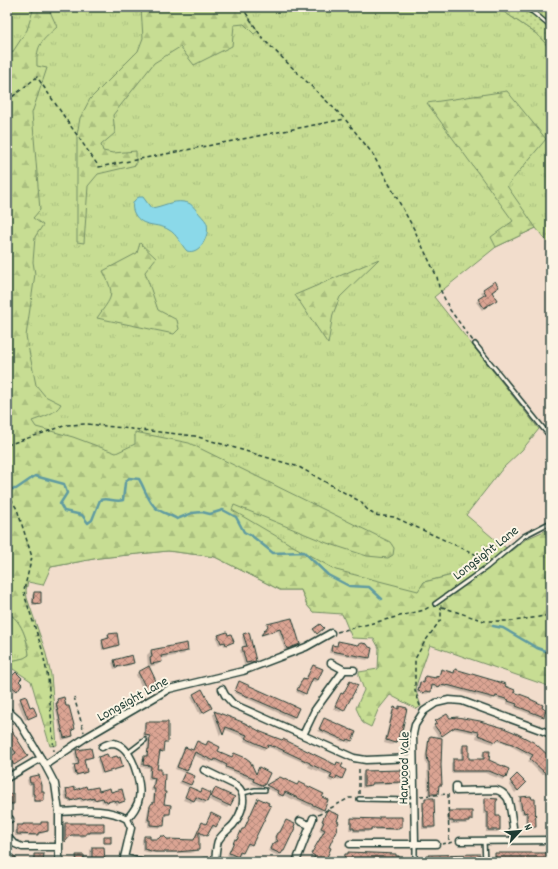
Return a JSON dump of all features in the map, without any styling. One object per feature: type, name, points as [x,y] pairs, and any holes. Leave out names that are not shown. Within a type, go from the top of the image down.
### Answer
[{"type":"street","name":"Longsight Lane","points":[[45,765],[85,738],[169,689],[243,671],[306,648],[331,634]]},
{"type":"street","points":[[332,663],[344,670],[354,670]]},
{"type":"street","points":[[303,734],[315,710],[344,670]]},
{"type":"street","points":[[222,694],[233,704],[354,758],[413,758]]},
{"type":"street","points":[[424,710],[436,703],[456,700],[462,701],[551,734]]},
{"type":"street","points":[[7,710],[18,720],[55,784],[59,812],[58,862]]},
{"type":"street","name":"Harwood Vale","points":[[415,844],[413,734],[415,725],[424,710]]},
{"type":"street","points":[[102,747],[114,743],[122,747],[128,753],[138,778],[139,797],[132,813],[127,819]]},
{"type":"street","points":[[7,778],[41,758]]},
{"type":"street","points":[[206,780],[206,772],[237,786],[241,789],[244,798],[236,821],[217,843],[215,860]]},
{"type":"street","points":[[456,788],[500,791],[508,799],[514,840]]},
{"type":"street","points":[[59,812],[104,811],[115,813],[127,819],[131,828],[123,860],[141,862]]},
{"type":"street","points":[[296,862],[313,818]]},
{"type":"street","points":[[300,821],[309,826]]},
{"type":"street","points":[[7,836],[13,843],[22,847],[59,847]]},
{"type":"street","points":[[460,841],[551,840]]},
{"type":"street","points":[[350,844],[359,842],[436,844]]},
{"type":"street","points":[[203,862],[215,860],[228,862]]},
{"type":"lane","points":[[523,7],[533,12],[551,27]]},
{"type":"lane","points":[[475,344],[546,433],[551,437]]},
{"type":"lane","name":"Longsight Lane","points":[[435,604],[493,562],[524,536],[551,522]]},
{"type":"lane","points":[[128,753],[144,740]]},
{"type":"lane","points":[[243,793],[255,790],[265,790]]},
{"type":"lane","points":[[359,798],[414,798]]},
{"type":"lane","points":[[484,841],[485,862]]},
{"type":"lane","name":"Harwood Vale","points":[[415,844],[415,862]]},
{"type":"path","points":[[242,7],[263,39],[345,119],[372,153],[414,229],[437,277],[439,287],[450,310],[475,344]]},
{"type":"path","points":[[7,101],[37,77],[100,167],[345,119]]},
{"type":"path","points":[[7,445],[67,425],[87,424],[195,436],[299,467],[361,502],[367,511],[381,517],[394,517],[493,562]]},
{"type":"path","points":[[7,493],[17,509],[32,556],[24,590],[24,597],[42,649],[48,678],[54,753],[57,757]]},
{"type":"path","points":[[424,710],[420,706],[415,691],[416,683],[414,663],[424,643],[441,618],[440,601]]},
{"type":"path","points":[[331,634],[344,629],[424,610],[435,604]]},
{"type":"path","points":[[441,606],[484,620],[514,621],[551,615]]},
{"type":"path","points":[[74,697],[85,738]]},
{"type":"path","points":[[313,818],[349,798],[359,798],[360,759]]},
{"type":"path","points":[[414,798],[453,794],[456,788]]},
{"type":"path","points":[[448,794],[449,844]]},
{"type":"path","points":[[436,844],[449,844],[460,841]]},
{"type":"green space","points":[[7,7],[497,7],[538,35],[551,50],[551,247],[536,228],[496,247],[434,297],[539,429],[522,450],[503,468],[466,515],[499,543],[469,571],[424,582],[420,592],[313,612],[307,605],[301,590],[280,590],[215,557],[168,551],[99,558],[51,567],[7,478]]},
{"type":"green space","points":[[34,7],[48,7],[57,27],[41,44],[37,59],[37,66],[47,68],[32,113],[40,210],[33,218],[43,225],[35,237],[33,262],[35,274],[26,336],[36,385],[45,396],[61,404],[52,413],[32,421],[36,427],[73,437],[116,453],[135,444],[135,432],[189,443],[390,542],[394,548],[393,555],[388,558],[367,556],[327,543],[234,505],[232,510],[336,570],[418,591],[424,582],[469,571],[499,543],[511,551],[526,539],[551,528],[551,687],[430,645],[417,683],[416,691],[421,706],[417,709],[390,695],[378,710],[371,727],[363,723],[356,708],[364,690],[359,672],[378,669],[379,648],[374,639],[352,638],[342,614],[313,612],[307,605],[301,590],[280,590],[215,557],[168,551],[99,558],[51,567],[43,585],[28,582],[26,590],[27,598],[45,650],[51,675],[57,745],[50,746],[31,681],[13,669],[7,668],[7,662],[24,658],[29,655],[27,643],[20,625],[7,613],[7,54],[12,53],[27,30]]},
{"type":"green space","points":[[141,7],[242,7],[258,31],[254,34],[244,24],[234,25],[232,46],[194,65],[180,47],[154,63],[113,115],[115,133],[101,145],[103,151],[113,153],[136,151],[136,165],[98,174],[88,186],[84,243],[77,242],[77,135],[80,118],[90,99],[138,51],[143,38]]},
{"type":"green space","points":[[497,7],[551,7],[551,50],[538,35]]},
{"type":"green space","points":[[507,91],[546,139],[507,186],[536,228],[496,247],[491,237],[513,221],[427,103]]},
{"type":"green space","points":[[140,243],[156,258],[145,272],[158,310],[177,320],[179,329],[174,334],[97,318],[109,300],[111,291],[103,271],[137,253]]},
{"type":"green space","points":[[379,259],[340,297],[333,314],[328,344],[295,295]]},
{"type":"green space","points":[[7,613],[20,625],[27,643],[29,655],[25,658],[7,662]]},
{"type":"water","points":[[139,197],[143,197],[151,208],[175,202],[191,204],[205,220],[208,228],[203,243],[200,247],[196,250],[187,251],[177,237],[166,228],[148,224],[138,219],[133,211],[133,203]]},
{"type":"building","points":[[495,281],[499,287],[492,292],[497,300],[484,308],[478,299],[486,294],[483,289]]},
{"type":"building","points":[[34,592],[41,592],[41,604],[33,603]]},
{"type":"building","points":[[292,618],[300,644],[287,649],[280,629],[261,635],[268,626],[267,624]]},
{"type":"building","points":[[320,624],[324,628],[317,634],[313,629]]},
{"type":"building","points":[[227,632],[228,635],[231,634],[234,642],[226,645],[225,642],[221,643],[218,635]]},
{"type":"building","points":[[249,632],[256,661],[246,663],[242,647],[247,646],[243,634]]},
{"type":"building","points":[[117,633],[119,645],[104,649],[102,640],[109,638],[108,634]]},
{"type":"building","points":[[338,641],[358,645],[362,643],[367,644],[372,648],[370,658],[331,651],[332,645],[337,646]]},
{"type":"building","points":[[187,643],[188,651],[161,656],[162,662],[151,664],[151,650]]},
{"type":"building","points":[[132,655],[134,663],[116,667],[114,660]]},
{"type":"building","points":[[313,665],[323,669],[318,680],[313,678],[306,694],[297,690],[303,678],[306,679]]},
{"type":"building","points":[[149,666],[156,681],[152,683],[154,687],[147,690],[138,672]]},
{"type":"building","points":[[441,669],[454,673],[455,669],[506,684],[505,686],[515,690],[514,692],[543,705],[542,708],[546,709],[544,717],[516,706],[517,704],[508,701],[509,700],[496,696],[495,698],[447,685],[440,685],[440,687],[432,685],[431,692],[425,691],[424,693],[418,691],[420,682],[424,683],[425,676],[436,678],[436,676],[439,677]]},
{"type":"building","points":[[16,672],[22,678],[19,681],[22,684],[17,691],[7,682],[7,674],[11,677]]},
{"type":"building","points":[[239,681],[299,708],[295,717],[235,691]]},
{"type":"building","points":[[350,681],[358,685],[344,711],[335,706],[341,693],[343,694]]},
{"type":"building","points":[[202,689],[212,708],[203,713],[193,694]]},
{"type":"building","points":[[26,696],[30,707],[33,706],[37,715],[28,719],[20,698]]},
{"type":"building","points":[[64,697],[66,706],[69,706],[75,729],[72,730],[73,736],[64,738],[56,703],[58,703],[57,699]]},
{"type":"building","points":[[399,706],[407,708],[402,731],[400,731],[397,742],[395,741],[395,743],[386,740],[394,707],[399,709]]},
{"type":"building","points":[[214,711],[245,723],[261,732],[282,740],[283,739],[336,765],[337,762],[343,764],[341,767],[346,770],[342,779],[337,776],[335,780],[330,778],[332,774],[310,763],[274,746],[268,745],[267,748],[245,738],[247,735],[226,727],[223,735]]},
{"type":"building","points":[[447,714],[450,718],[457,717],[480,721],[504,728],[535,743],[551,758],[551,771],[546,773],[544,772],[530,759],[533,755],[512,744],[498,739],[496,742],[478,735],[479,732],[455,727],[442,736],[434,725],[437,723],[435,721]]},
{"type":"building","points":[[324,718],[356,732],[352,741],[347,739],[346,741],[319,729]]},
{"type":"building","points":[[145,722],[168,722],[168,742],[164,742],[163,752],[160,751],[157,769],[161,769],[161,774],[165,774],[164,792],[166,792],[164,804],[171,805],[170,814],[165,814],[164,826],[150,825],[150,820],[148,820],[150,806],[154,803],[155,789],[153,789],[155,778],[150,777],[151,766],[143,765],[144,756],[147,756],[149,749],[150,736],[145,735]]},
{"type":"building","points":[[7,723],[28,756],[14,765],[9,758],[16,753],[7,740]]},
{"type":"building","points":[[429,737],[442,738],[442,785],[439,785],[438,794],[430,794],[429,762],[427,755]]},
{"type":"building","points":[[197,741],[206,745],[208,741],[220,747],[218,751],[232,757],[234,753],[246,758],[250,761],[256,774],[259,767],[270,773],[264,786],[253,781],[254,778],[226,767],[227,765],[215,759],[214,761],[195,752],[187,771],[177,767],[185,747],[193,750]]},
{"type":"building","points":[[463,745],[469,745],[469,759],[484,759],[484,751],[490,751],[489,760],[509,769],[506,778],[489,771],[453,771],[453,759],[463,759]]},
{"type":"building","points":[[91,748],[93,757],[84,759],[87,772],[76,775],[74,765],[79,764],[76,750]]},
{"type":"building","points":[[107,754],[109,758],[117,756],[118,758],[120,757],[123,767],[103,773],[98,757]]},
{"type":"building","points":[[401,770],[402,782],[372,783],[372,785],[364,786],[364,771]]},
{"type":"building","points":[[185,772],[195,776],[191,785],[181,781]]},
{"type":"building","points":[[517,774],[526,783],[518,791],[510,781]]},
{"type":"building","points":[[39,775],[42,785],[42,792],[44,792],[44,801],[34,801],[33,783],[30,783],[29,777]]},
{"type":"building","points":[[280,777],[297,785],[299,782],[324,794],[322,797],[328,800],[324,810],[285,792],[283,796],[277,793],[278,791],[266,785]]},
{"type":"building","points":[[86,786],[87,789],[98,787],[99,791],[110,788],[111,792],[122,789],[125,801],[119,803],[115,800],[107,802],[106,800],[104,801],[103,798],[83,800],[80,798],[71,801],[71,799],[68,799],[66,789],[75,787],[75,790]]},
{"type":"building","points":[[189,787],[201,792],[202,789],[211,793],[207,802],[196,797],[194,801],[185,797]]},
{"type":"building","points":[[215,788],[235,797],[230,806],[211,797]]},
{"type":"building","points":[[7,794],[14,794],[14,804],[7,804]]},
{"type":"building","points":[[531,796],[532,799],[535,799],[536,827],[527,827],[527,812],[524,813],[523,809],[522,810],[520,797]]},
{"type":"building","points":[[258,798],[269,803],[268,805],[271,806],[252,845],[248,843],[243,853],[240,852],[238,857],[229,853],[235,839],[237,840],[242,829],[244,829]]},
{"type":"building","points":[[425,798],[434,798],[435,827],[424,827],[423,802],[425,802]]},
{"type":"building","points":[[485,798],[498,799],[496,802],[496,816],[500,816],[500,830],[488,830],[488,812],[485,812]]},
{"type":"building","points":[[327,810],[339,815],[337,829],[329,847],[331,848],[325,862],[312,862],[315,856],[311,854],[325,830],[321,828],[324,822],[322,821]]},
{"type":"building","points":[[449,811],[472,811],[472,820],[469,820],[469,822],[449,821]]},
{"type":"building","points":[[211,813],[221,818],[216,827],[213,825],[207,836],[199,832],[199,850],[155,852],[144,849],[144,836],[150,836],[150,839],[158,839],[161,836],[164,836],[167,839],[194,840],[202,822],[206,824]]},
{"type":"building","points":[[379,817],[402,817],[402,827],[399,827],[399,829],[371,828],[371,830],[354,830],[354,828],[351,828],[351,818],[379,819]]},
{"type":"building","points":[[286,820],[295,824],[295,828],[284,851],[281,854],[270,849],[272,844],[278,841],[275,837],[277,833],[280,832]]},
{"type":"building","points":[[41,822],[48,822],[48,831],[38,833],[38,835],[17,834],[17,825],[41,824]]},
{"type":"building","points":[[65,823],[104,823],[104,832],[90,832],[86,833],[86,835],[71,835],[65,842]]},
{"type":"building","points":[[104,836],[111,836],[111,843],[104,843]]},
{"type":"building","points":[[92,847],[104,847],[105,862],[96,862],[96,859],[92,859]]},
{"type":"building","points":[[348,852],[396,854],[396,856],[399,856],[399,862],[344,862],[345,854],[348,854]]},
{"type":"building","points":[[7,853],[16,857],[13,862],[7,862]]},
{"type":"building","points":[[495,853],[551,853],[551,862],[495,862]]},
{"type":"building","points":[[34,854],[44,854],[43,861],[34,861]]},
{"type":"building","points":[[480,854],[480,862],[428,862],[428,855]]},
{"type":"building","points":[[76,855],[84,855],[84,862],[77,862]]},
{"type":"waterway","points":[[7,489],[16,489],[35,476],[64,484],[67,493],[60,504],[64,511],[82,515],[88,523],[92,520],[100,500],[123,500],[125,483],[129,478],[139,479],[151,503],[162,512],[177,519],[192,513],[202,512],[210,514],[223,510],[236,517],[244,532],[252,536],[273,553],[304,552],[328,575],[349,586],[369,587],[382,599]]},
{"type":"waterway","points":[[493,626],[503,628],[537,648],[551,653]]}]
